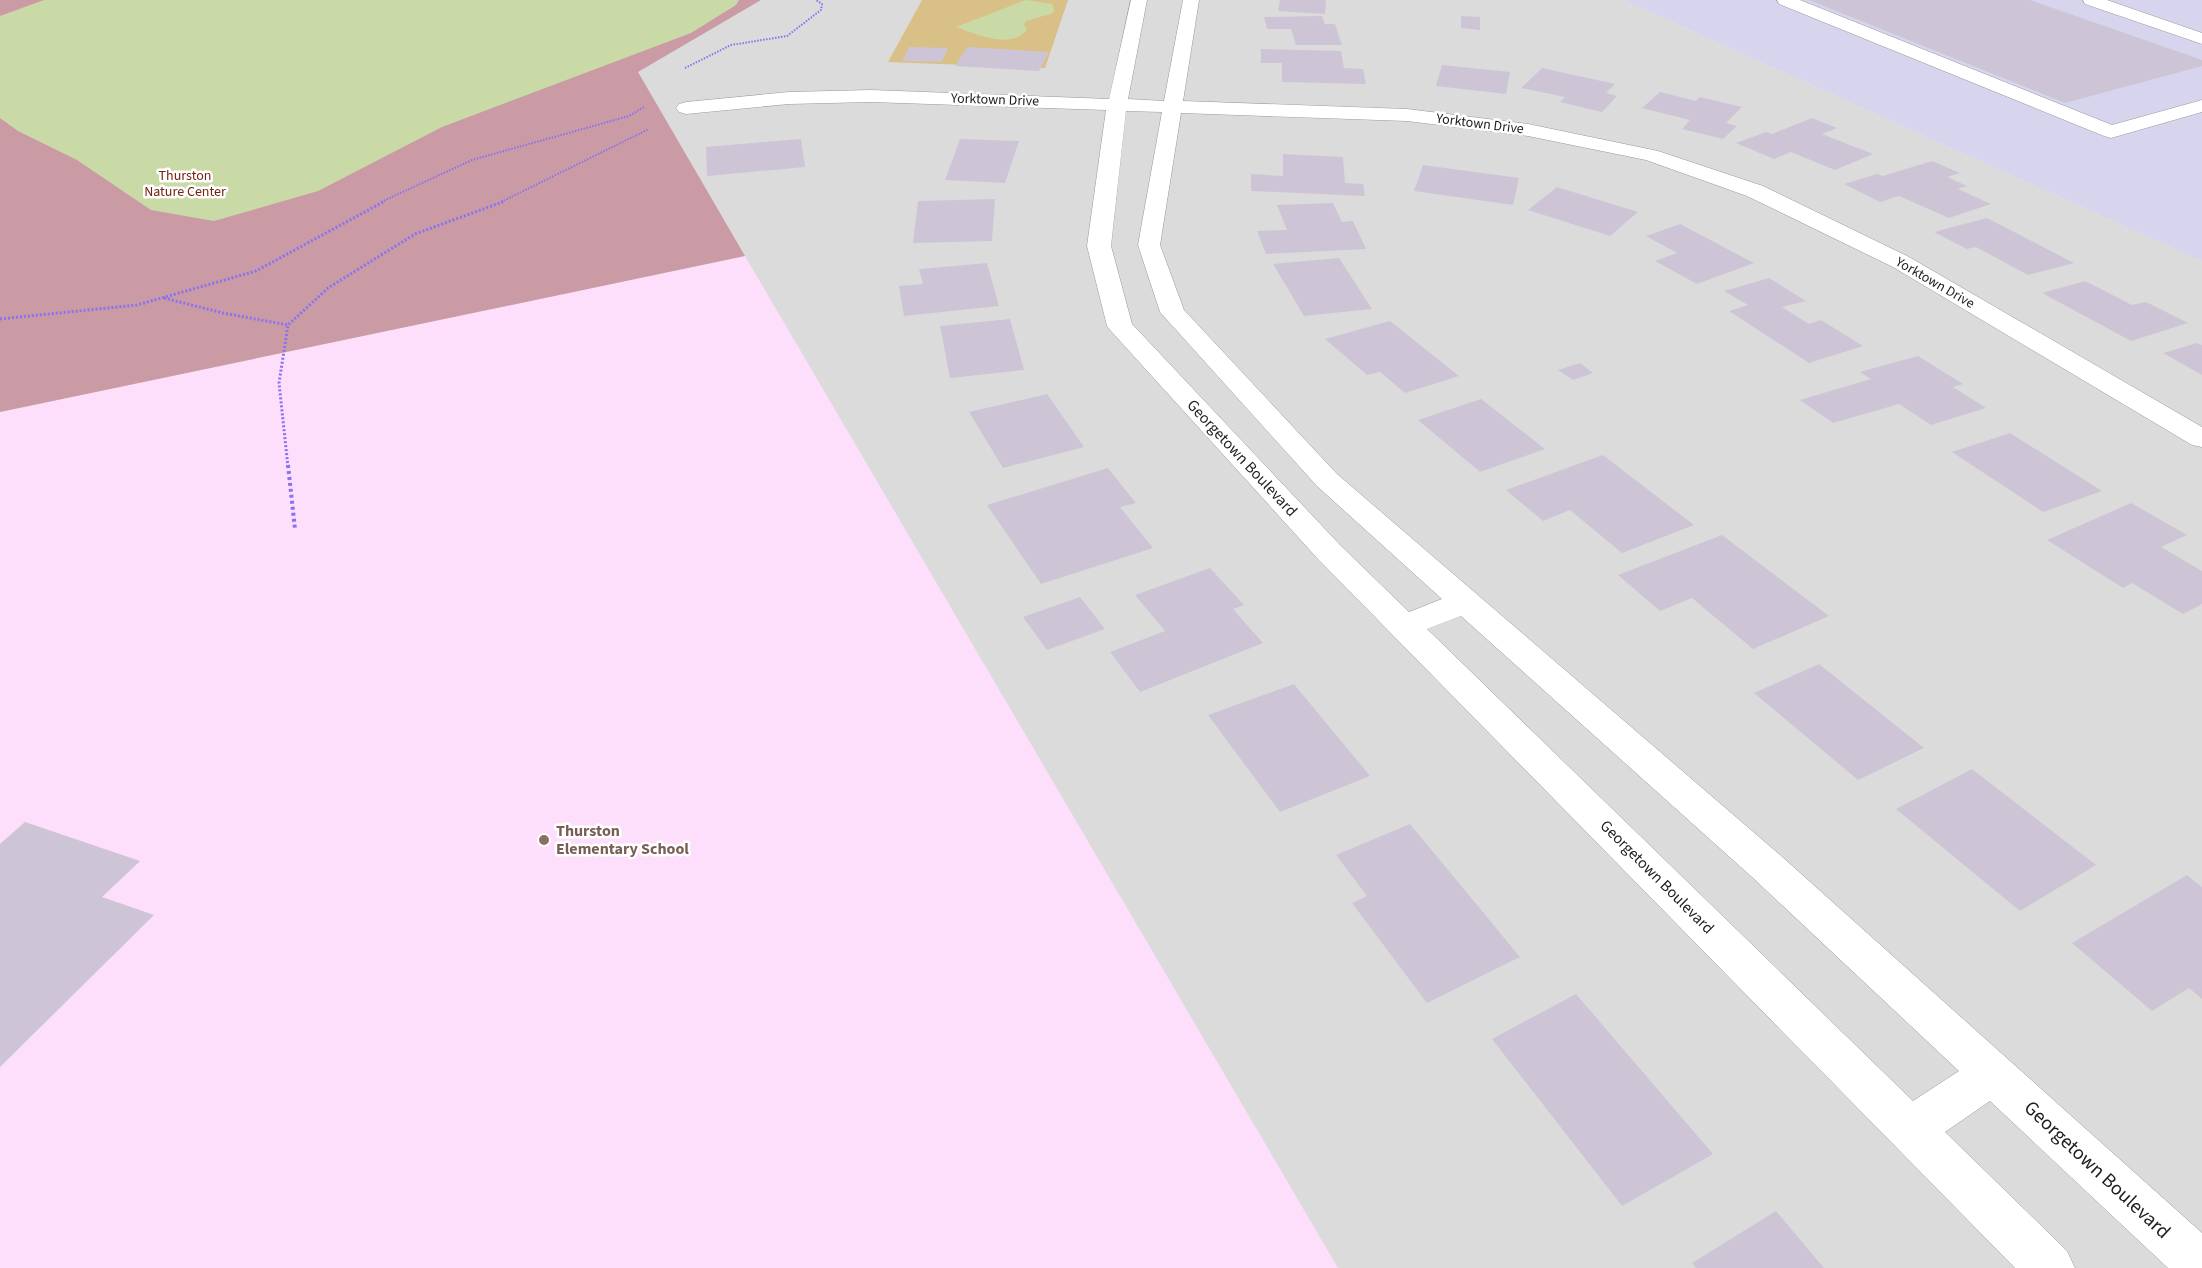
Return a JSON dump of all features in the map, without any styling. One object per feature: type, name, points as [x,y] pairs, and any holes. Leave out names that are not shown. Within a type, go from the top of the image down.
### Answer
[{"type":"street","name":"Georgetown Boulevard","points":[[1139,0],[1117,104],[1099,246],[1172,312],[1328,480],[1766,866],[2202,1266]]},
{"type":"street","name":"Georgetown Boulevard","points":[[1191,0],[1149,246],[1133,275],[1120,326],[1329,552],[2050,1268]]},
{"type":"street","points":[[1785,0],[2110,132],[2202,106]]},
{"type":"street","points":[[2091,0],[2202,39]]},
{"type":"street","name":"Yorktown Drive","points":[[686,108],[789,99],[871,96],[1407,115],[1528,130],[1651,155],[1755,191],[1901,262],[2202,439]]},
{"type":"street","points":[[1403,626],[1466,602]]},
{"type":"street","points":[[1911,1129],[1992,1074]]},
{"type":"path","points":[[682,70],[688,64],[731,45],[787,36],[821,10],[822,4],[816,0]]},
{"type":"path","points":[[0,319],[137,305],[256,271],[363,211],[472,160],[629,116],[645,107]]},
{"type":"path","points":[[295,529],[279,383],[288,325],[328,288],[415,234],[515,197],[686,108]]},
{"type":"path","points":[[163,297],[223,313],[288,325]]},
{"type":"shaded area","points":[[0,0],[1624,0],[2202,261],[2202,1268],[0,1268]]},
{"type":"shaded area","points":[[44,0],[739,0],[736,5],[691,33],[442,127],[318,191],[214,221],[151,210],[77,160],[18,131],[0,118],[0,16]]},
{"type":"shaded area","points":[[922,0],[1068,0],[1045,68],[888,62]]},
{"type":"shaded area","points":[[1026,0],[1052,4],[1054,9],[1053,13],[1026,21],[1024,25],[1027,30],[1020,36],[1012,39],[993,39],[956,27]]},
{"type":"shaded area","points":[[1624,0],[2202,0],[2202,261]]},
{"type":"shaded area","name":"Thurston Elementary School","points":[[745,256],[1338,1268],[0,1268],[0,412]]},
{"type":"green space","name":"Thurston Nature Center","points":[[0,0],[761,0],[638,72],[745,256],[0,412]]},
{"type":"building","points":[[1280,0],[1326,0],[1325,14],[1278,11]]},
{"type":"building","points":[[1809,0],[2030,0],[2202,60],[2202,66],[2065,103]]},
{"type":"building","points":[[1322,16],[1325,24],[1335,24],[1342,45],[1296,45],[1291,29],[1267,29],[1264,17]]},
{"type":"building","points":[[1461,16],[1480,17],[1480,30],[1461,28]]},
{"type":"building","points":[[909,47],[948,48],[942,62],[902,61]]},
{"type":"building","points":[[967,47],[1049,52],[1039,71],[955,66]]},
{"type":"building","points":[[1261,49],[1341,51],[1344,68],[1363,69],[1366,84],[1282,82],[1282,63],[1261,63]]},
{"type":"building","points":[[1442,65],[1510,72],[1506,94],[1436,86]]},
{"type":"building","points":[[1542,68],[1615,84],[1606,93],[1617,96],[1602,112],[1560,102],[1565,97],[1521,88]]},
{"type":"building","points":[[1660,92],[1696,101],[1700,97],[1742,107],[1726,123],[1737,126],[1723,139],[1682,129],[1690,120],[1642,108]]},
{"type":"building","points":[[1812,118],[1837,128],[1822,134],[1873,154],[1835,170],[1791,152],[1774,159],[1736,143],[1766,132],[1772,134]]},
{"type":"building","points":[[801,139],[805,167],[707,176],[706,147]]},
{"type":"building","points":[[960,139],[1019,141],[1005,183],[945,180]]},
{"type":"building","points":[[1283,154],[1343,157],[1345,183],[1363,184],[1365,196],[1251,191],[1251,174],[1283,176]]},
{"type":"building","points":[[1932,161],[1960,173],[1947,177],[1967,186],[1958,189],[1991,204],[1949,218],[1899,196],[1880,202],[1844,184],[1877,174],[1883,176]]},
{"type":"building","points":[[1423,165],[1519,178],[1513,205],[1414,191]]},
{"type":"building","points":[[1557,187],[1638,212],[1610,236],[1528,210]]},
{"type":"building","points":[[995,199],[992,241],[913,243],[918,201]]},
{"type":"building","points":[[1333,203],[1342,222],[1353,221],[1366,249],[1266,254],[1257,231],[1287,230],[1277,205]]},
{"type":"building","points":[[1987,218],[2074,263],[2028,275],[1976,247],[1967,249],[1934,232]]},
{"type":"building","points":[[1680,224],[1754,263],[1697,284],[1655,261],[1677,253],[1646,236]]},
{"type":"building","points":[[1339,258],[1372,309],[1304,316],[1273,264]]},
{"type":"building","points":[[987,263],[999,306],[904,316],[899,286],[923,284],[919,269]]},
{"type":"building","points":[[1769,278],[1806,301],[1782,307],[1809,324],[1821,320],[1863,346],[1809,363],[1729,311],[1748,305],[1724,291]]},
{"type":"building","points":[[2085,281],[2132,305],[2146,302],[2188,323],[2131,341],[2042,293]]},
{"type":"building","points":[[1010,319],[1024,370],[950,378],[940,326]]},
{"type":"building","points":[[1390,321],[1459,376],[1405,393],[1380,372],[1367,375],[1325,339]]},
{"type":"building","points":[[2197,343],[2202,345],[2202,375],[2163,353]]},
{"type":"building","points":[[1918,356],[1963,384],[1953,387],[1986,408],[1931,425],[1899,404],[1833,423],[1800,400],[1871,379],[1860,372]]},
{"type":"building","points":[[1580,363],[1593,373],[1573,380],[1558,370]]},
{"type":"building","points":[[1047,394],[1084,447],[1003,468],[969,412]]},
{"type":"building","points":[[1481,399],[1545,449],[1480,472],[1418,420]]},
{"type":"building","points":[[2010,433],[2102,491],[2043,512],[1952,452]]},
{"type":"building","points":[[1603,455],[1694,525],[1622,553],[1570,510],[1543,521],[1506,490]]},
{"type":"building","points":[[1108,468],[1136,503],[1120,507],[1153,548],[1041,584],[987,505]]},
{"type":"building","points":[[2131,503],[2187,535],[2161,547],[2202,571],[2202,604],[2183,614],[2132,583],[2123,588],[2047,540]]},
{"type":"building","points":[[1722,535],[1829,616],[1753,649],[1692,598],[1660,611],[1618,575]]},
{"type":"building","points":[[1210,568],[1244,605],[1233,609],[1263,643],[1140,692],[1110,652],[1165,631],[1135,595]]},
{"type":"building","points":[[1080,597],[1105,629],[1047,650],[1023,617]]},
{"type":"building","points":[[1819,664],[1924,748],[1858,780],[1754,693]]},
{"type":"building","points":[[1294,684],[1370,776],[1280,812],[1208,715]]},
{"type":"building","points":[[1972,769],[2096,865],[2020,911],[1896,809]]},
{"type":"building","points":[[25,822],[140,861],[102,897],[154,915],[0,1067],[0,844]]},
{"type":"building","points":[[1410,824],[1520,957],[1427,1003],[1352,903],[1367,896],[1336,855]]},
{"type":"building","points":[[2187,875],[2202,887],[2202,999],[2189,988],[2152,1011],[2072,943]]},
{"type":"building","points":[[1576,994],[1713,1154],[1622,1206],[1492,1039]]},
{"type":"building","points":[[1776,1211],[1824,1268],[1696,1268],[1692,1263]]},
{"type":"place","name":"Thurston Elementary School","points":[[544,840]]}]
